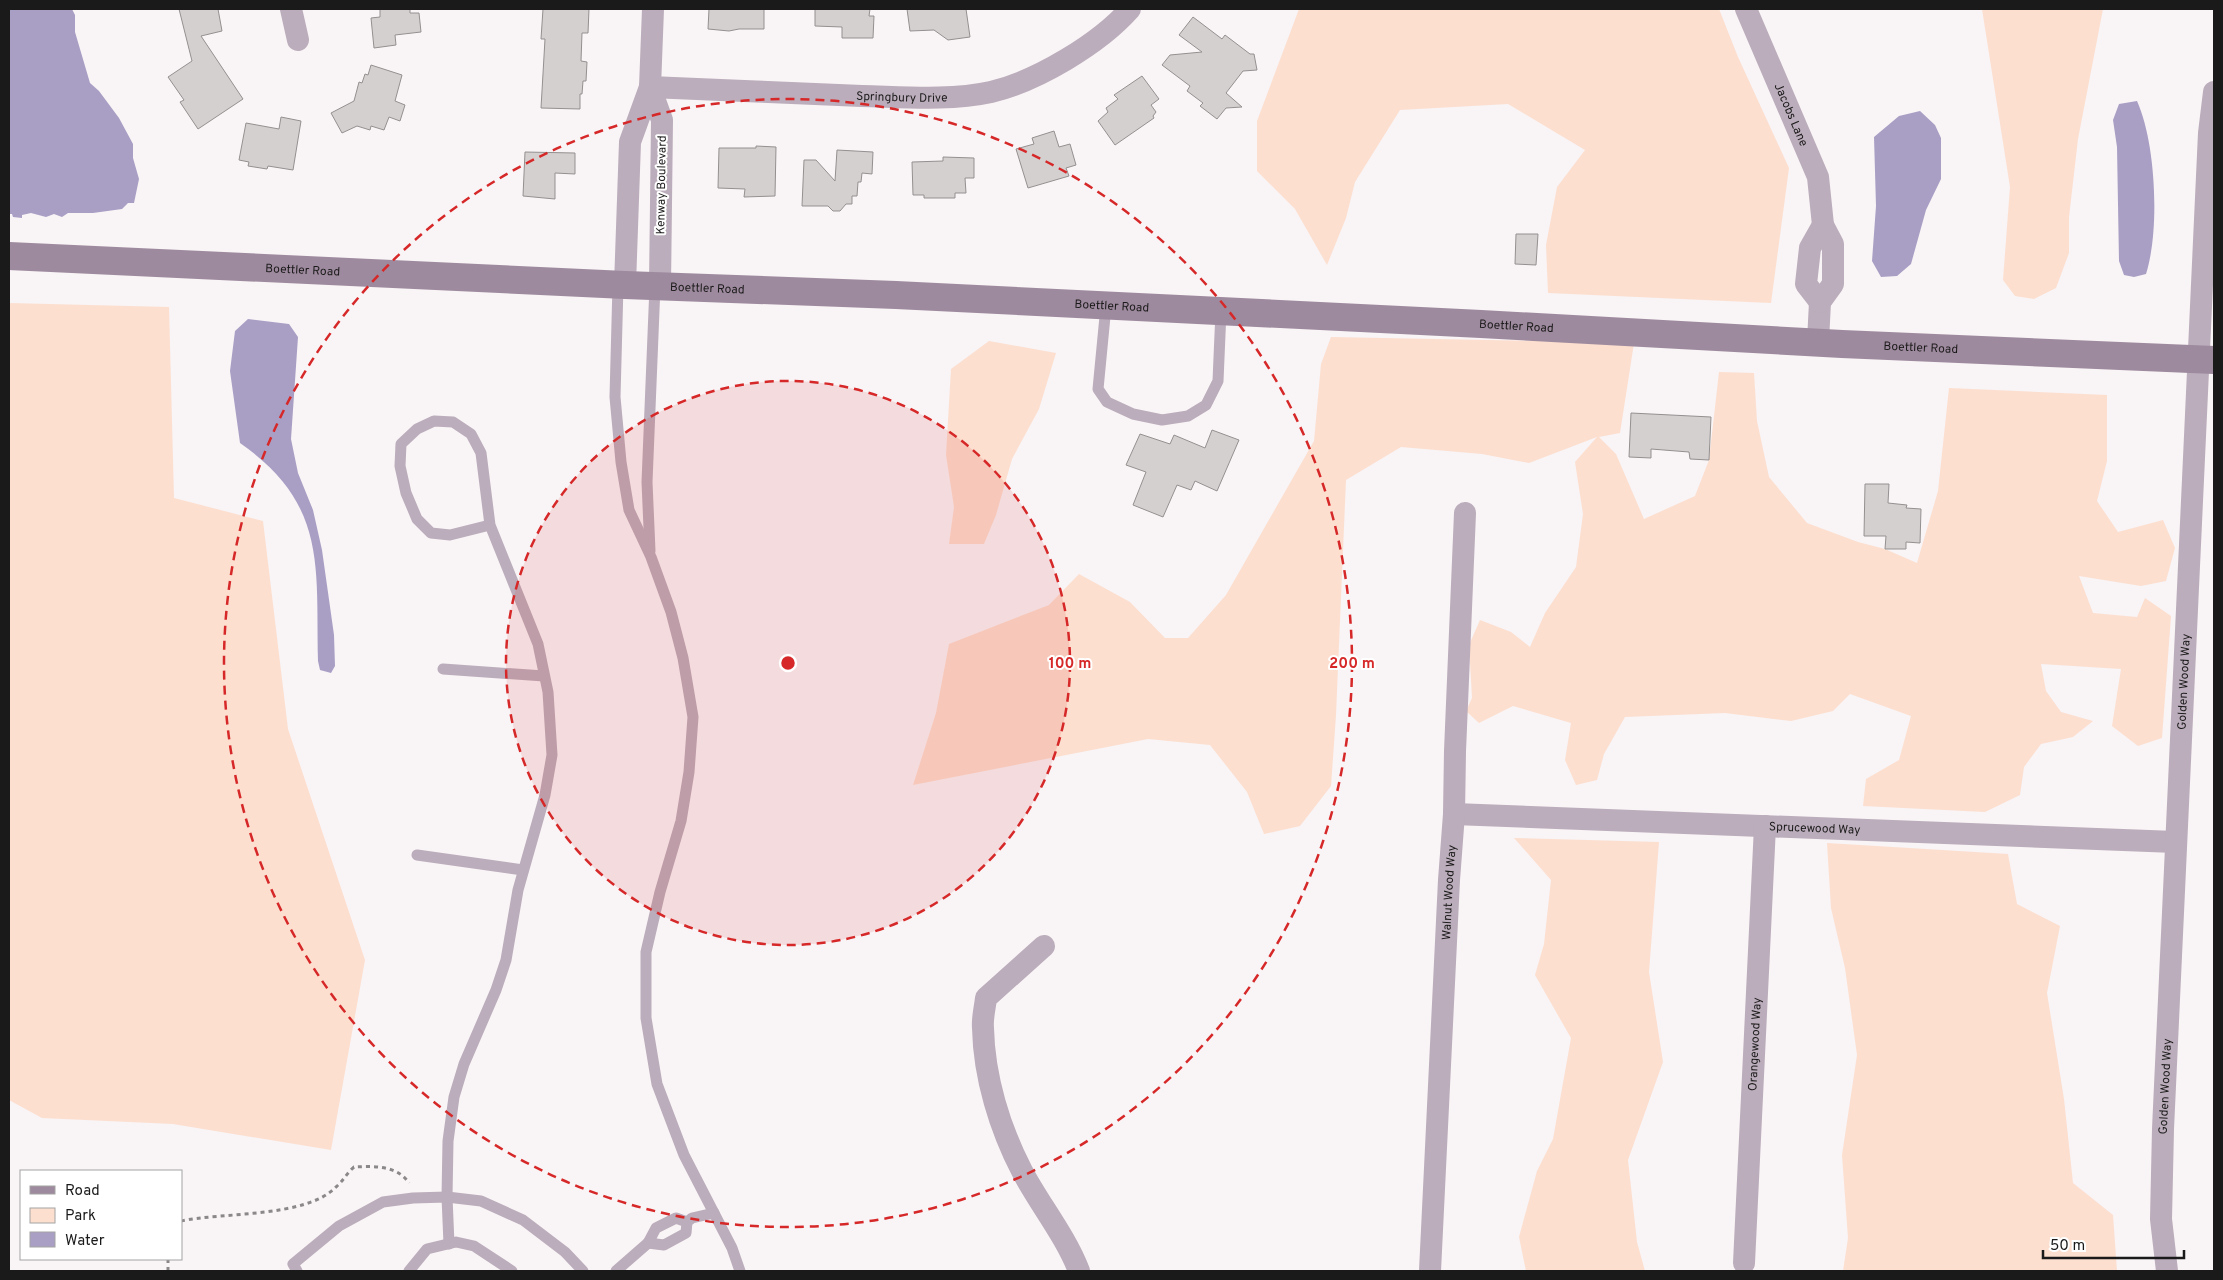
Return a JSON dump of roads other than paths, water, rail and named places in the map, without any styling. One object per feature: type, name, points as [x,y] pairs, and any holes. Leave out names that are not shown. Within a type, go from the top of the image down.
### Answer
[{"type":"street","points":[[291,9],[298,40]]},
{"type":"street","name":"Kenway Boulevard","points":[[621,285],[630,142],[650,87],[653,9]]},
{"type":"street","name":"Springbury Drive","points":[[650,87],[919,97],[992,92],[1043,72],[1083,50],[1119,21],[1130,9]]},
{"type":"street","name":"Jacobs Lane","points":[[1746,9],[1818,176],[1823,225],[1810,248],[1806,284],[1820,302],[1818,341]]},
{"type":"street","name":"Kenway Boulevard","points":[[650,87],[662,120],[658,286]]},
{"type":"street","name":"Golden Wood Way","points":[[2167,1271],[2161,1219],[2175,842],[2207,359],[2209,133],[2214,92]]},
{"type":"street","name":"Boettler Road","points":[[9,256],[1222,311],[1818,341],[1842,344],[2207,359]]},
{"type":"street","name":"Walnut Wood Way","points":[[1430,1271],[1448,889],[1454,814],[1455,741],[1465,513]]},
{"type":"street","name":"Sprucewood Way","points":[[1454,814],[2175,842]]},
{"type":"street","name":"Orangewood Way","points":[[1744,1263],[1765,826]]},
{"type":"street","points":[[1044,946],[986,998],[982,1028],[988,1069],[1002,1128],[1023,1172],[1072,1254],[1079,1271]]},
{"type":"lane","points":[[621,285],[615,397],[617,431],[630,510],[651,558],[671,612],[683,658],[693,717],[689,772],[681,821],[660,892],[646,952],[646,1018],[658,1084],[684,1155],[732,1248],[740,1271]]},
{"type":"lane","points":[[651,558],[647,482],[658,286]]},
{"type":"lane","points":[[1106,306],[1098,389],[1107,402],[1133,414],[1162,420],[1188,416],[1206,405],[1218,381],[1222,311]]},
{"type":"lane","points":[[449,1244],[447,1198],[448,1140],[454,1097],[464,1064],[496,990],[506,960],[523,870],[545,795],[552,755],[548,692],[538,644],[490,525],[481,453],[471,434],[453,422],[434,421],[417,429],[402,444],[400,466],[406,493],[417,519],[431,533],[450,535],[490,525]]},
{"type":"lane","points":[[444,669],[544,676]]},
{"type":"lane","points":[[417,855],[523,870]]},
{"type":"lane","points":[[292,1269],[339,1226],[384,1202],[413,1198],[447,1198],[481,1201],[523,1220],[565,1252],[584,1271]]},
{"type":"lane","points":[[648,1243],[664,1245],[686,1234],[687,1222],[692,1218],[714,1214]]},
{"type":"lane","points":[[616,1271],[648,1243],[656,1228],[676,1218],[687,1222]]},
{"type":"lane","points":[[408,1271],[427,1250],[456,1242],[474,1246],[512,1271]]},
{"type":"water","points":[[9,9],[72,9],[75,15],[75,32],[90,83],[99,91],[119,118],[133,144],[133,158],[139,179],[134,203],[128,203],[122,209],[93,213],[68,213],[62,217],[54,214],[46,217],[31,213],[22,215],[22,218],[13,217],[12,214],[9,214]]},
{"type":"water","points":[[2137,101],[2143,119],[2152,163],[2154,211],[2153,234],[2146,274],[2134,277],[2124,275],[2119,261],[2117,147],[2113,120],[2119,104]]},
{"type":"water","points":[[1920,111],[1935,125],[1941,138],[1941,179],[1926,210],[1911,264],[1897,276],[1881,277],[1872,261],[1876,206],[1874,137],[1899,116]]},
{"type":"water","points":[[248,319],[289,324],[298,337],[291,439],[298,473],[313,510],[322,550],[334,635],[335,666],[331,673],[320,670],[318,661],[315,566],[311,539],[302,513],[289,489],[268,466],[240,443],[230,371],[235,331]]}]
